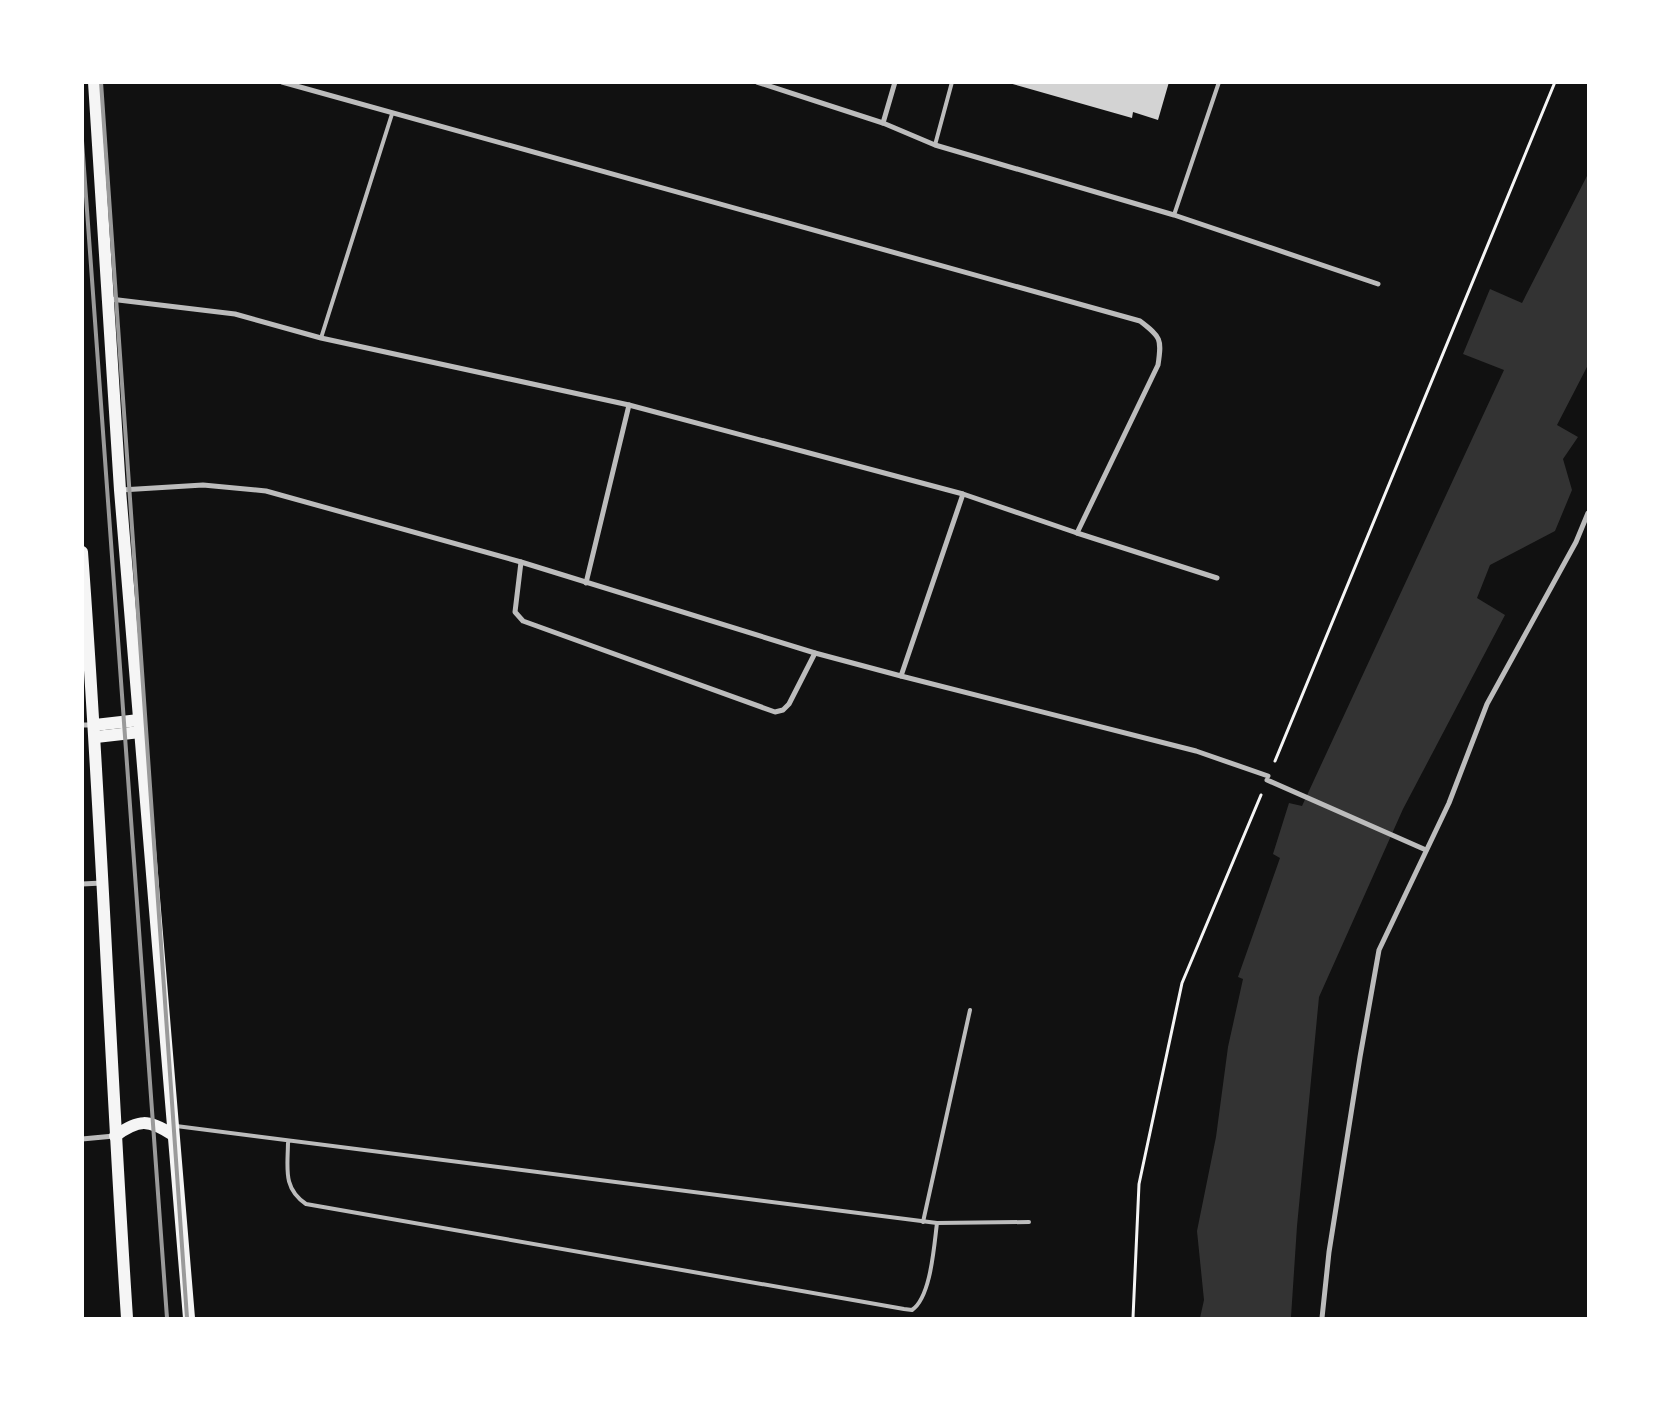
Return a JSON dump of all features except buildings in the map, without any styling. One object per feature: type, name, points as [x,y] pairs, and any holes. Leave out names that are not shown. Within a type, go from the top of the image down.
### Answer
[{"type":"main road","points":[[94,82],[120,490],[189,1318]]},
{"type":"main road","points":[[82,552],[91,729],[103,883],[126,1318]]},
{"type":"main road","points":[[91,729],[140,726]]},
{"type":"main road","points":[[115,1136],[130,1126],[143,1122],[173,1130]]},
{"type":"street","points":[[282,82],[1140,321],[1159,337],[1161,344],[1158,365],[1077,533]]},
{"type":"street","points":[[757,82],[883,124],[935,145],[1174,215],[1378,284]]},
{"type":"street","points":[[883,124],[894,82]]},
{"type":"street","points":[[107,299],[234,314],[321,338],[628,405],[963,494],[1217,578]]},
{"type":"street","points":[[586,583],[628,405]]},
{"type":"street","points":[[120,490],[203,485],[266,491],[521,562],[815,653],[1196,751],[1267,778],[1293,794],[1426,850]]},
{"type":"street","points":[[901,676],[963,494]]},
{"type":"street","points":[[1322,1318],[1329,1252],[1379,950],[1449,803],[1487,704],[1572,550],[1588,513]]},
{"type":"street","points":[[521,562],[515,612],[523,620],[775,712],[783,710],[789,704],[815,653]]},
{"type":"street","points":[[82,884],[103,883]]},
{"type":"street","points":[[82,1139],[115,1136]]},
{"type":"lane","points":[[935,145],[952,82]]},
{"type":"lane","points":[[1174,215],[1219,82]]},
{"type":"lane","points":[[321,338],[392,114]]},
{"type":"lane","points":[[923,1222],[970,1010]]},
{"type":"lane","points":[[173,1130],[288,1141],[923,1222],[1029,1222]]},
{"type":"lane","points":[[288,1141],[288,1185],[297,1198],[306,1204],[904,1309],[912,1310],[918,1305],[924,1294],[937,1223]]},
{"type":"path","points":[[1133,1318],[1139,1184],[1182,984],[1555,82]]},
{"type":"shaded area","points":[[1588,174],[1588,365],[1557,425],[1578,437],[1563,459],[1572,490],[1555,531],[1490,565],[1477,598],[1505,615],[1403,809],[1319,997],[1297,1226],[1291,1317],[1296,1318],[1200,1318],[1204,1300],[1197,1231],[1216,1137],[1228,1047],[1243,979],[1238,977],[1280,858],[1273,854],[1289,803],[1302,806],[1504,370],[1463,354],[1490,289],[1522,303]]},
{"type":"railway","points":[[101,82],[187,1318]]},
{"type":"railway","points":[[82,141],[167,1318]]}]
